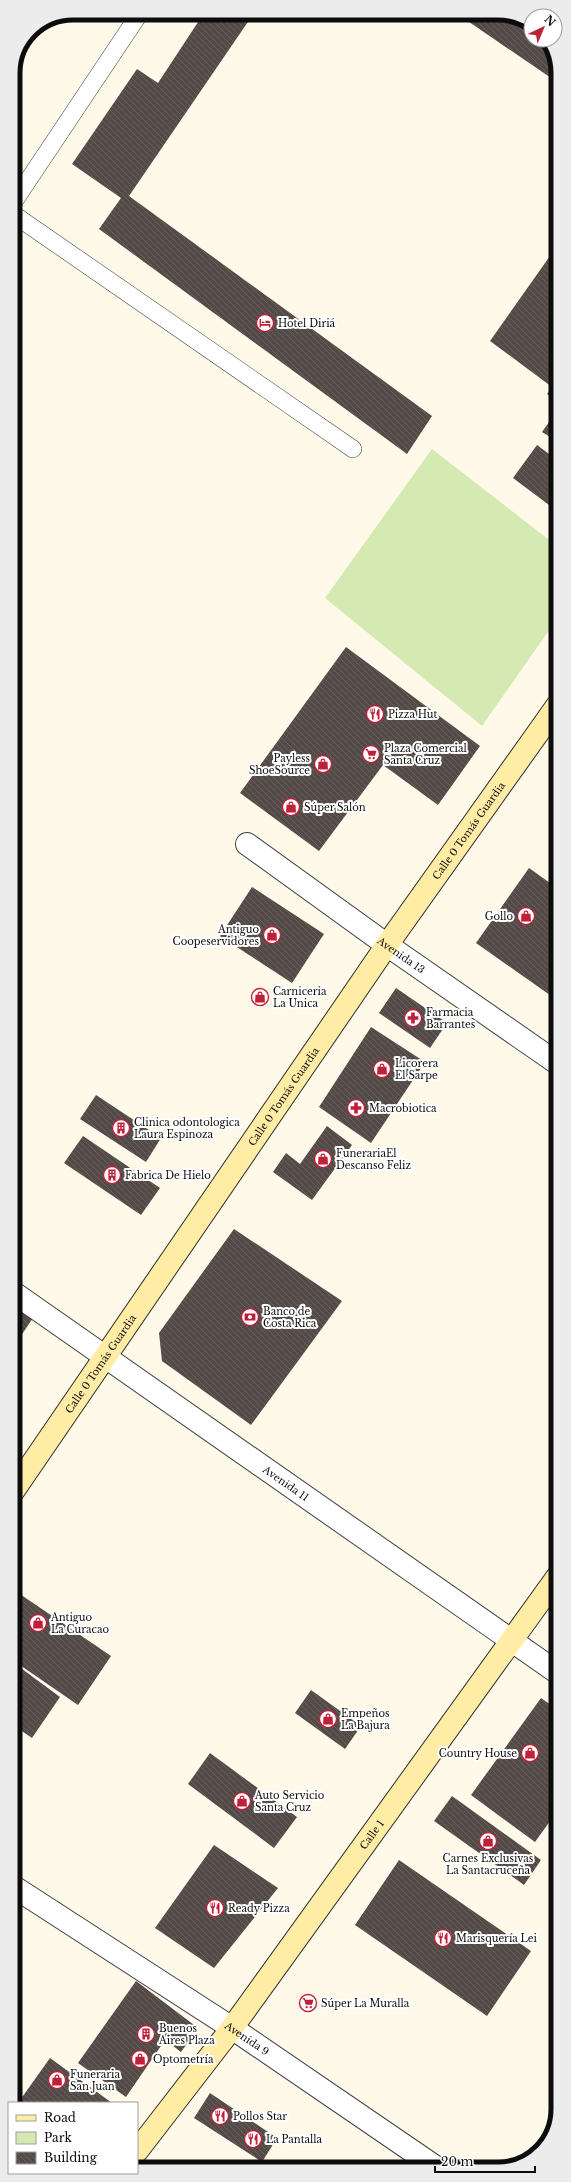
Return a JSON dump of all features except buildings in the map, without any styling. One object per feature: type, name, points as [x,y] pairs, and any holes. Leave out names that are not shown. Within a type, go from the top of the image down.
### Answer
[{"type":"street","name":"Calle 0 Tomás Guardia","points":[[20,1481],[387,946],[551,714]]},
{"type":"street","name":"Avenida 13","points":[[247,844],[387,946],[551,1059]]},
{"type":"street","name":"Avenida 11","points":[[20,1298],[551,1668]]},
{"type":"street","name":"Calle 1","points":[[138,2150],[232,2028],[551,1585]]},
{"type":"street","name":"Avenida 9","points":[[20,1890],[232,2028],[428,2162]]},
{"type":"lane","points":[[20,193],[135,20]]},
{"type":"lane","points":[[20,219],[353,449]]},
{"type":"green space","points":[[432,449],[551,541],[551,628],[482,726],[325,598]]},
{"type":"place","name":"Hotel Diriá","points":[[265,323]]},
{"type":"place","name":"Pizza Hut","points":[[375,714]]},
{"type":"place","name":"Plaza Comercial Santa Cruz","points":[[371,754]]},
{"type":"place","name":"Payless ShoeSource","points":[[323,764]]},
{"type":"place","name":"Súper Salón","points":[[291,807]]},
{"type":"place","name":"Gollo","points":[[526,916]]},
{"type":"place","name":"Antiguo Coopeservidores","points":[[272,935]]},
{"type":"place","name":"Carniceria La Unica","points":[[260,997]]},
{"type":"place","name":"Farmacia Barrantes","points":[[413,1018]]},
{"type":"place","name":"Licorera El Sarpe","points":[[382,1069]]},
{"type":"place","name":"Macrobiotica","points":[[356,1108]]},
{"type":"place","name":"Clinica odontologica Laura Espinoza","points":[[121,1128]]},
{"type":"place","name":"FunerariaEl Descanso Feliz","points":[[323,1159]]},
{"type":"place","name":"Fabrica De Hielo","points":[[112,1175]]},
{"type":"place","name":"Banco de Costa Rica","points":[[250,1317]]},
{"type":"place","name":"Antiguo La Curacao","points":[[38,1623]]},
{"type":"place","name":"Empeños La Bajura","points":[[328,1719]]},
{"type":"place","name":"Country House","points":[[530,1753]]},
{"type":"place","name":"Auto Servicio Santa Cruz","points":[[242,1801]]},
{"type":"place","name":"Carnes Exclusivas La Santacruceña","points":[[488,1841]]},
{"type":"place","name":"Ready Pizza","points":[[215,1908]]},
{"type":"place","name":"Marisquería Lei","points":[[443,1938]]},
{"type":"place","name":"Súper La Muralla","points":[[308,2003]]},
{"type":"place","name":"Buenos Aires Plaza","points":[[146,2034]]},
{"type":"place","name":"Optometría","points":[[140,2059]]},
{"type":"place","name":"Funeraria San Juan","points":[[57,2080]]},
{"type":"place","name":"Pollos Star","points":[[220,2116]]},
{"type":"place","name":"La Pantalla","points":[[253,2139]]}]
